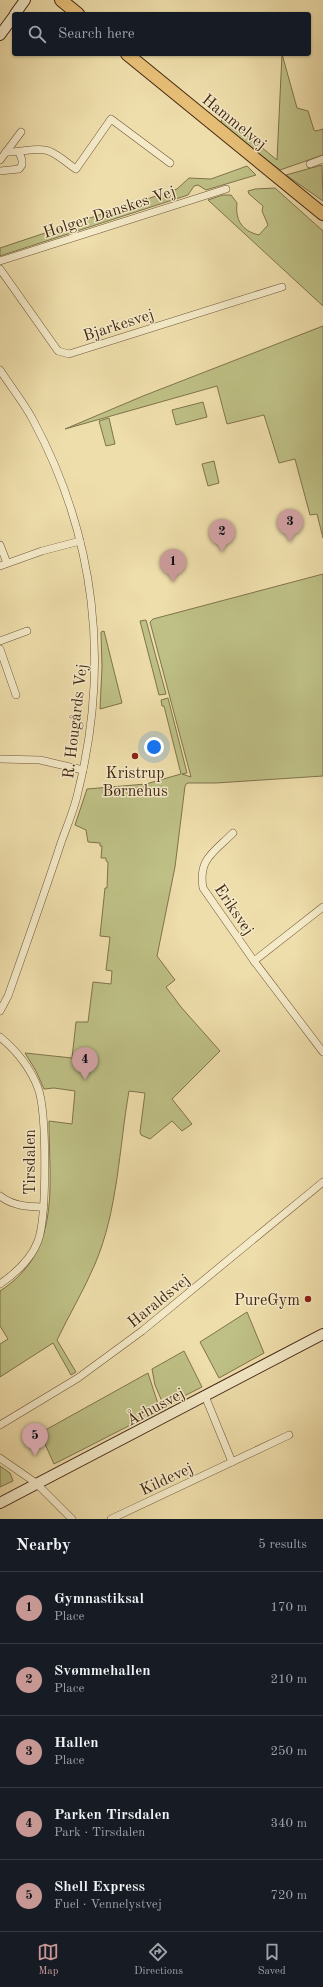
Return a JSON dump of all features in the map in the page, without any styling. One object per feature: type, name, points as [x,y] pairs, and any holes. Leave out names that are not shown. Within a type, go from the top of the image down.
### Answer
[{"type":"highway","points":[[61,0],[76,12]]},
{"type":"highway","name":"Hammelvej","points":[[129,56],[323,214]]},
{"type":"main road","points":[[17,12],[26,0]]},
{"type":"main road","points":[[0,35],[12,19]]},
{"type":"main road","name":"Århusvej","points":[[0,1503],[323,1334]]},
{"type":"street","name":"Holger Danskes Vej","points":[[6,152],[40,150],[51,152],[76,169],[111,119],[170,163]]},
{"type":"street","points":[[0,160],[21,132]]},
{"type":"street","points":[[0,171],[18,169],[22,165],[19,152]]},
{"type":"street","points":[[310,164],[323,159]]},
{"type":"street","name":"Holger Danskes Vej","points":[[0,261],[226,189]]},
{"type":"street","name":"Bjarkesvej","points":[[0,270],[58,351],[69,354],[282,287]]},
{"type":"street","name":"R. Hougårds Vej","points":[[0,370],[32,418],[48,449],[65,490],[80,541],[91,590],[96,656],[94,694],[78,794],[8,996],[0,1009]]},
{"type":"street","points":[[0,546],[3,564],[42,551],[80,541]]},
{"type":"street","points":[[0,641],[27,631]]},
{"type":"street","points":[[0,649],[16,695]]},
{"type":"street","points":[[0,759],[40,760],[83,770]]},
{"type":"street","name":"Eriksvej","points":[[234,834],[206,860],[201,874],[203,888],[254,961],[323,1052]]},
{"type":"street","name":"Eriksvej","points":[[254,961],[323,907]]},
{"type":"street","name":"Tirsdalen","points":[[0,1037],[14,1049],[27,1066],[38,1088],[43,1109],[44,1207],[42,1226],[37,1242],[28,1260],[14,1275],[0,1284]]},
{"type":"street","name":"Haraldsvej","points":[[0,1425],[78,1378],[142,1331],[323,1182]]},
{"type":"street","points":[[0,1196],[15,1204],[27,1207],[44,1207]]},
{"type":"street","points":[[205,1396],[232,1462]]},
{"type":"street","name":"Kildevej","points":[[111,1519],[289,1435]]},
{"type":"street","points":[[0,1458],[36,1483],[72,1519]]},
{"type":"green space","points":[[283,56],[297,108],[308,111],[314,130],[316,131],[323,129],[323,155],[280,170],[221,125],[222,115],[277,160]]},
{"type":"green space","points":[[322,165],[323,201],[286,175]]},
{"type":"green space","points":[[247,166],[256,175],[206,190],[198,185],[194,186],[188,195],[0,256],[0,248],[177,189],[189,178],[211,179]]},
{"type":"green space","points":[[275,188],[323,231],[323,306],[208,200],[223,195],[231,195],[237,203],[237,215],[241,224],[248,231],[259,235],[268,225],[262,211],[263,206],[249,194],[248,191],[255,189]]},
{"type":"green space","points":[[323,326],[323,538],[317,514],[310,515],[295,459],[279,463],[264,415],[227,424],[217,386],[65,429],[143,396]]},
{"type":"green space","points":[[203,402],[207,417],[176,425],[172,410]]},
{"type":"green space","points":[[109,418],[115,444],[106,446],[99,421]]},
{"type":"green space","points":[[214,461],[219,483],[208,486],[202,464]]},
{"type":"green space","points":[[323,574],[323,776],[216,783],[187,783],[185,786],[175,867],[157,956],[175,980],[166,987],[181,1007],[220,1051],[172,1099],[192,1124],[182,1131],[172,1121],[150,1139],[141,1135],[140,1132],[145,1093],[129,1091],[117,1179],[109,1222],[103,1243],[91,1274],[57,1340],[76,1372],[71,1375],[53,1343],[0,1377],[0,1344],[8,1339],[0,1326],[0,1291],[20,1275],[34,1257],[43,1237],[48,1215],[50,1192],[49,1121],[72,1124],[75,1091],[54,1088],[44,1089],[36,1071],[25,1053],[72,1058],[76,1022],[88,1022],[93,982],[111,984],[112,971],[106,970],[110,937],[100,936],[105,888],[107,888],[108,862],[106,861],[106,858],[101,858],[102,846],[100,846],[100,843],[88,842],[86,830],[75,825],[87,789],[146,784],[181,774],[164,706],[162,706],[161,700],[168,698],[187,773],[182,774],[191,777],[150,622],[153,619]]},
{"type":"green space","points":[[146,620],[166,694],[159,695],[140,621]]},
{"type":"green space","points":[[104,631],[122,703],[100,709],[102,667],[101,632]]},
{"type":"green space","points":[[247,1312],[264,1353],[219,1378],[200,1342]]},
{"type":"green space","points":[[184,1351],[202,1387],[164,1406],[155,1385],[152,1369]]},
{"type":"green space","points":[[148,1373],[160,1410],[54,1464],[40,1433]]},
{"type":"green space","points":[[0,1466],[10,1473],[13,1481],[0,1487]]},
{"type":"place","name":"Hallen","points":[[290,542]]},
{"type":"place","name":"Svømmehallen","points":[[222,552]]},
{"type":"place","name":"Gymnastiksal","points":[[173,582]]},
{"type":"place","name":"Kristrup Børnehus","points":[[135,756]]},
{"type":"place","name":"Parken Tirsdalen","points":[[85,1080]]},
{"type":"place","name":"PureGym","points":[[308,1299]]},
{"type":"place","name":"Shell Express","points":[[35,1456]]}]
